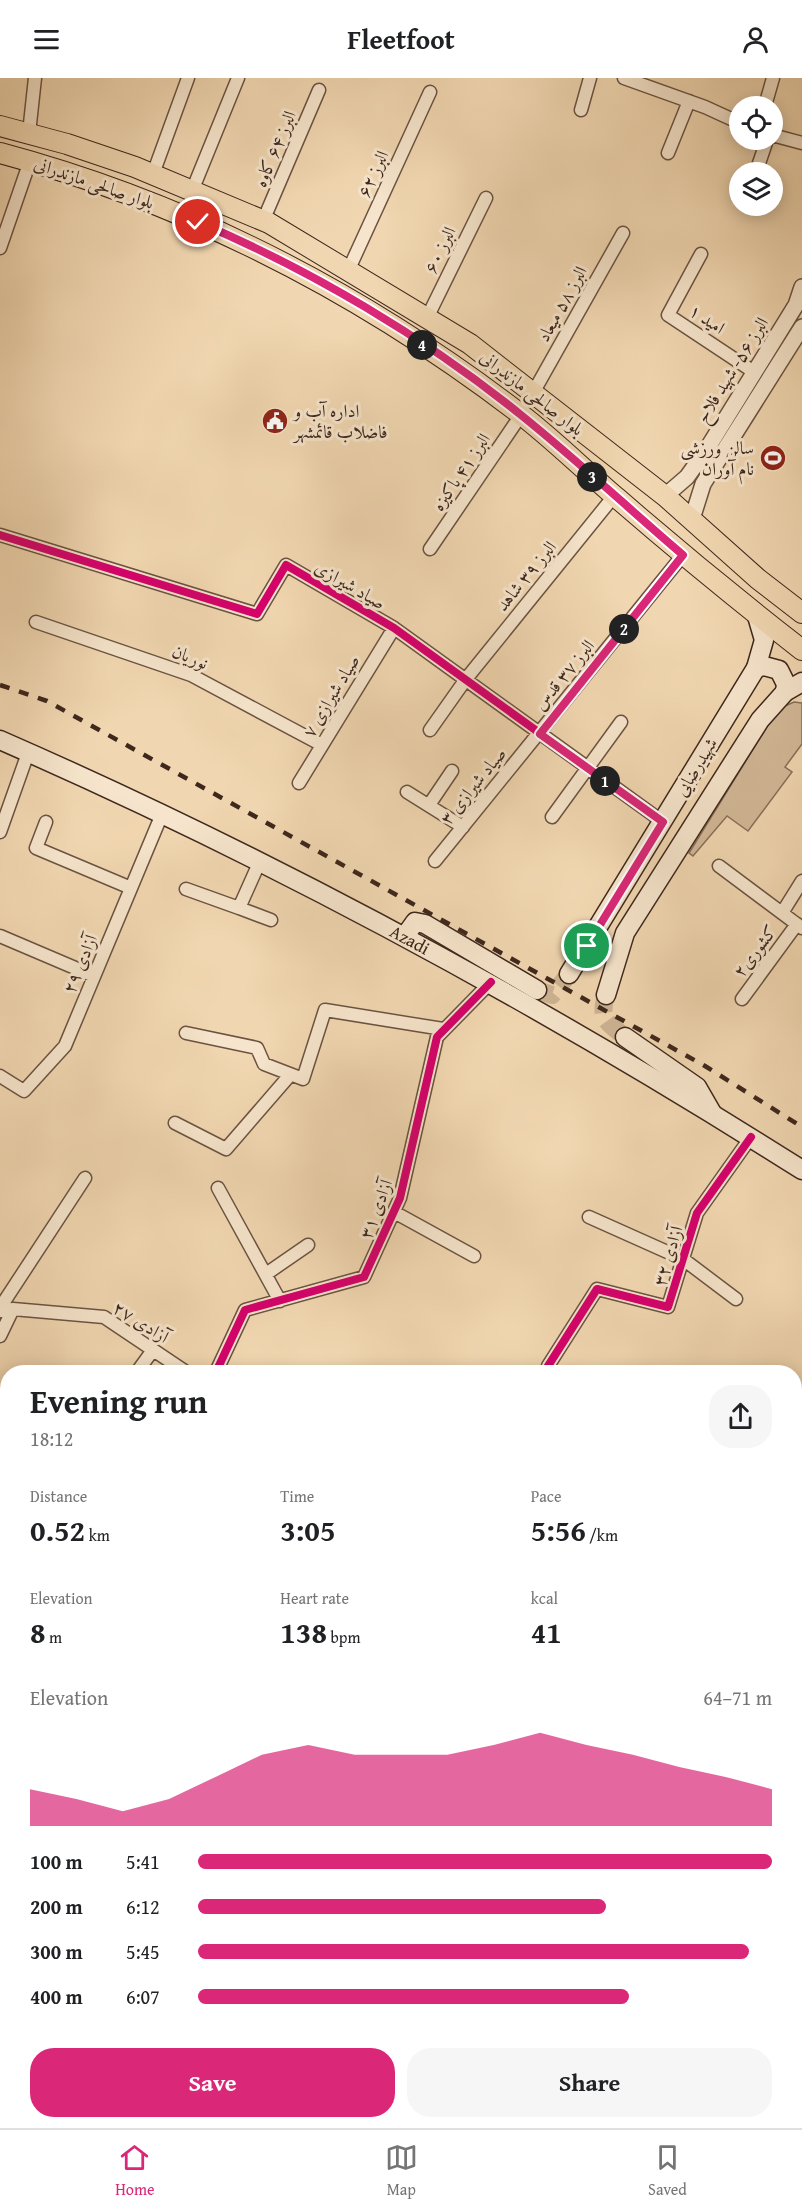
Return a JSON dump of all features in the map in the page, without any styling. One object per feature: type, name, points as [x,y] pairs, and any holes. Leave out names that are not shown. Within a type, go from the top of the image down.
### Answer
[{"type":"main road","name":"بلوار صالحی مازندرانی","points":[[0,126],[76,147],[153,174],[263,221],[470,344],[666,496],[758,579],[802,613]]},
{"type":"main road","name":"بلوار صالحی مازندرانی","points":[[0,153],[126,191],[257,247],[349,297],[455,366],[521,415],[683,555],[802,650]]},
{"type":"main road","name":"شهیدرضایی","points":[[569,974],[756,668],[764,640],[757,616]]},
{"type":"main road","points":[[756,668],[764,666],[779,670],[786,684],[785,692]]},
{"type":"main road","name":"شهیدرضایی","points":[[606,995],[625,933],[760,720],[785,692],[802,682]]},
{"type":"main road","name":"Azadi","points":[[0,740],[260,861],[405,936],[490,982],[751,1137],[802,1170]]},
{"type":"main road","points":[[603,920],[625,933]]},
{"type":"main road","points":[[405,936],[415,922],[425,924],[537,990]]},
{"type":"main road","points":[[625,1037],[698,1087],[713,1115]]},
{"type":"street","points":[[29,133],[35,78]]},
{"type":"street","points":[[153,174],[188,78]]},
{"type":"street","points":[[192,191],[238,78]]},
{"type":"street","points":[[581,110],[590,78]]},
{"type":"street","points":[[624,78],[729,118]]},
{"type":"street","points":[[768,96],[773,78]]},
{"type":"street","name":"البرز ۶۴ کاوه","points":[[263,221],[319,90]]},
{"type":"street","name":"البرز ۶۲","points":[[348,271],[430,92]]},
{"type":"street","points":[[668,153],[688,101]]},
{"type":"street","points":[[783,138],[802,143]]},
{"type":"street","points":[[0,248],[30,161]]},
{"type":"street","name":"البرز ۶۰","points":[[427,318],[486,198]]},
{"type":"street","name":"البرز ۵۸ میعاد","points":[[533,393],[623,233]]},
{"type":"street","name":"امید ۱","points":[[702,254],[668,315],[754,372]]},
{"type":"street","name":"البرز ۵۶- شهید فلاح","points":[[666,496],[687,477],[796,305],[802,287]]},
{"type":"street","name":"البرز ۵۶- شهید فلاح","points":[[692,519],[703,484],[802,327]]},
{"type":"street","name":"البرز ۴۱ پاکیزه","points":[[430,549],[521,415]]},
{"type":"street","name":"البرز ۳۹ شاهد","points":[[430,730],[466,679],[614,496]]},
{"type":"street","name":"صیاد شیرازی","points":[[0,535],[257,614],[286,565],[394,628],[663,822]]},
{"type":"street","name":"البرز ۳۷ قدس","points":[[540,734],[683,555]]},
{"type":"street","name":"نوریان","points":[[36,622],[191,675],[322,745]]},
{"type":"street","name":"صیاد شیرازی ۷","points":[[299,783],[394,628]]},
{"type":"street","points":[[552,817],[621,722]]},
{"type":"street","name":"صیاد شیرازی ۳","points":[[435,861],[540,734]]},
{"type":"street","points":[[0,832],[28,753]]},
{"type":"street","points":[[429,805],[452,771]]},
{"type":"street","points":[[407,792],[463,827]]},
{"type":"street","name":"آزادی ۲۹","points":[[0,1076],[24,1091],[65,1046],[162,814]]},
{"type":"street","points":[[46,822],[36,848],[131,888]]},
{"type":"street","points":[[239,908],[260,861]]},
{"type":"street","points":[[719,866],[800,926]]},
{"type":"street","points":[[782,913],[802,881]]},
{"type":"street","points":[[186,889],[271,920]]},
{"type":"street","name":"کشوری۲","points":[[742,999],[800,926]]},
{"type":"street","points":[[0,936],[94,976]]},
{"type":"street","name":"آزادی ۳۱","points":[[219,1365],[245,1310],[364,1277],[400,1198],[437,1038],[442,1029],[490,982]]},
{"type":"street","points":[[186,1033],[257,1048],[264,1064],[303,1078],[325,1010],[442,1029]]},
{"type":"street","points":[[175,1123],[226,1149],[290,1075]]},
{"type":"street","name":"آزادی ۳۲","points":[[549,1365],[597,1289],[668,1307],[697,1213],[751,1137]]},
{"type":"street","points":[[0,1310],[85,1178]]},
{"type":"street","points":[[218,1188],[280,1300]]},
{"type":"street","points":[[394,1212],[474,1256]]},
{"type":"street","points":[[589,1217],[682,1259],[736,1299]]},
{"type":"street","points":[[266,1274],[308,1245]]},
{"type":"street","points":[[0,1336],[14,1309]]},
{"type":"street","name":"آزادی ۲۷","points":[[0,1310],[14,1309],[104,1317],[176,1365]]},
{"type":"street","points":[[142,1365],[153,1350]]},
{"type":"shaded area","points":[[794,702],[802,703],[802,744],[785,767],[792,772],[748,831],[727,816],[693,856],[689,853],[778,709]]},
{"type":"tunnel","points":[[537,990],[552,995],[569,974]]},
{"type":"tunnel","points":[[606,995],[603,1010],[606,1020],[625,1037]]},
{"type":"railway","points":[[0,685],[47,701],[705,1066],[802,1127]]},
{"type":"cycle path","points":[[0,535],[257,614],[286,565],[394,628],[663,822]]},
{"type":"cycle path","points":[[219,1365],[245,1310],[364,1277],[400,1198],[437,1037],[491,982]]},
{"type":"cycle path","points":[[549,1365],[597,1289],[668,1307],[697,1213],[751,1137]]},
{"type":"place","name":"اداره آب و فاضلاب قائمشهر","points":[[275,421]]},
{"type":"place","name":"سالن ورزشی نام آوران","points":[[773,458]]},
{"type":"route","points":[[198,222],[257,247],[339,291],[455,366],[521,415],[683,555],[540,734],[663,822],[587,946]]}]
